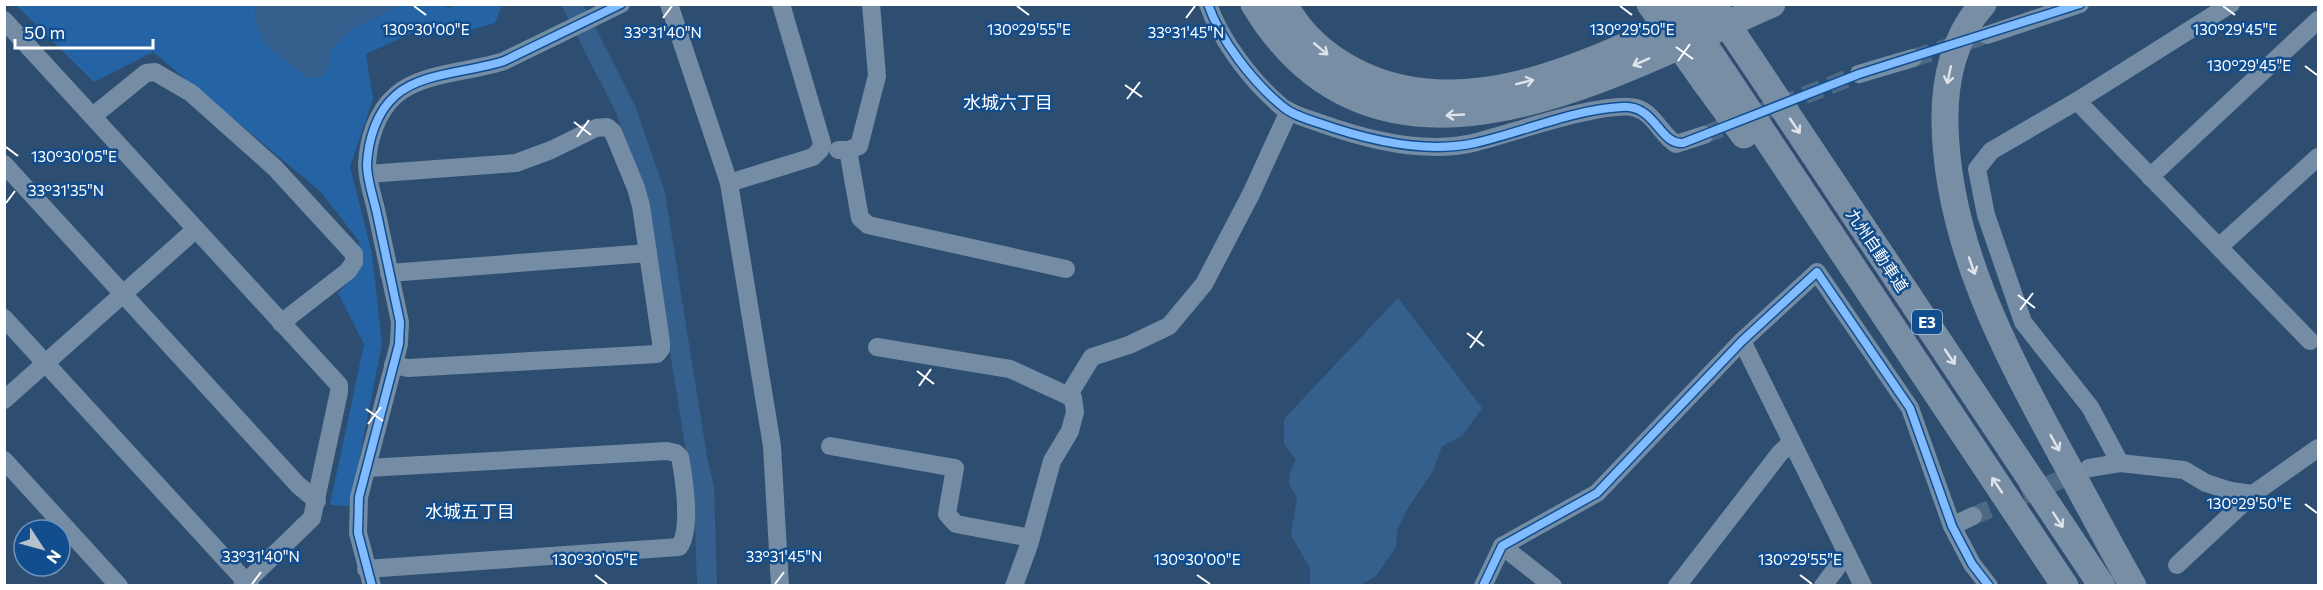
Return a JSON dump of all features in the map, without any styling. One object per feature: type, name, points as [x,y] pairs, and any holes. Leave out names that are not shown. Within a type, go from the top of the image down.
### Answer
[{"type":"highway","points":[[1254,4],[1266,26],[1284,47],[1326,82],[1376,106],[1401,112],[1438,115],[1482,113],[1510,108],[1574,90],[1772,4]]},
{"type":"highway","points":[[1284,4],[1304,33],[1344,66],[1371,80],[1398,88],[1430,93],[1463,93],[1497,88],[1562,72],[1715,4]]},
{"type":"highway","points":[[1650,4],[1715,78]]},
{"type":"highway","name":"九州自動車道","points":[[1677,4],[1715,78],[1930,384],[2065,585]]},
{"type":"highway","name":"九州自動車道","points":[[1715,4],[2102,585]]},
{"type":"highway","points":[[1983,4],[1966,29],[1956,50],[1949,71],[1946,93],[1945,142],[1948,173],[1962,238],[1984,297],[2013,362],[2133,585]]},
{"type":"street","points":[[367,468],[667,451],[676,453],[680,457],[686,519],[685,536],[679,548],[369,577],[358,533],[359,497],[399,344],[400,322],[368,174],[369,140],[382,113],[396,94],[422,81],[461,70],[484,68],[504,61],[621,4]]},
{"type":"street","points":[[669,4],[729,183],[772,446],[780,585]]},
{"type":"street","points":[[729,183],[813,157],[820,150],[822,143],[781,4]]},
{"type":"street","points":[[820,150],[848,150],[859,146],[877,76],[871,4]]},
{"type":"street","points":[[1208,4],[1214,23],[1266,91],[1289,111],[1350,134],[1414,145],[1440,146],[1473,143],[1594,110],[1620,106],[1638,108],[1676,144],[1704,135]]},
{"type":"street","points":[[1987,35],[2080,4]]},
{"type":"street","points":[[2120,463],[2090,407],[2023,322],[1986,215],[1977,169],[1991,151],[2077,101],[2231,4]]},
{"type":"street","points":[[4,20],[339,385],[316,501],[309,523],[246,584],[4,318]]},
{"type":"street","points":[[2150,177],[2319,20]]},
{"type":"street","points":[[1859,74],[1913,58]]},
{"type":"street","points":[[93,116],[146,73],[155,72],[191,93],[275,168],[354,254],[354,262],[348,271],[281,323]]},
{"type":"street","points":[[2077,101],[2310,341]]},
{"type":"street","points":[[1068,396],[1092,357],[1129,345],[1169,326],[1204,284],[1251,194],[1289,111]]},
{"type":"street","points":[[368,174],[516,163],[551,150],[596,128],[607,127],[612,132],[642,206],[661,342],[661,349],[657,354],[408,368],[393,366]]},
{"type":"street","points":[[848,150],[860,218],[868,225],[1066,269]]},
{"type":"street","points":[[2219,247],[2319,157]]},
{"type":"street","points":[[4,164],[298,485],[316,501]]},
{"type":"street","points":[[4,400],[196,229]]},
{"type":"street","points":[[390,273],[648,253]]},
{"type":"street","points":[[1483,585],[1502,546],[1597,493],[1742,341],[1817,272],[1910,408],[1952,526],[1972,564],[1989,585]]},
{"type":"street","points":[[1742,341],[1863,585]]},
{"type":"street","points":[[877,347],[1010,369],[1073,398],[1075,412],[1070,431],[1052,461],[1031,538],[1014,585]]},
{"type":"street","points":[[1677,585],[1780,453],[1792,442]]},
{"type":"street","points":[[830,446],[955,468],[947,514],[956,524],[1031,538]]},
{"type":"street","points":[[2176,565],[2253,494],[2319,448]]},
{"type":"street","points":[[4,460],[119,585]]},
{"type":"street","points":[[2090,468],[2120,463],[2184,470],[2206,483],[2230,491],[2253,494]]},
{"type":"street","points":[[1952,526],[1973,516]]},
{"type":"street","points":[[1502,546],[1553,585]]},
{"type":"street","points":[[1823,585],[1847,554]]},
{"type":"shaded area","points":[[256,4],[400,5],[350,30],[330,51],[329,66],[321,78],[305,77],[265,44],[255,19]]},
{"type":"shaded area","points":[[16,5],[256,5],[255,19],[328,66],[330,51],[350,30],[400,5],[440,5],[450,8],[453,5],[502,5],[495,23],[474,29],[419,30],[366,54],[373,99],[350,167],[372,254],[382,343],[350,506],[330,505],[364,344],[338,293],[358,271],[359,241],[320,191],[153,52],[94,82]]},
{"type":"shaded area","points":[[1398,298],[1482,408],[1462,436],[1442,446],[1433,471],[1406,511],[1397,531],[1396,547],[1376,576],[1361,585],[1310,585],[1310,568],[1291,535],[1297,498],[1289,484],[1290,472],[1296,460],[1284,444],[1284,419]]},
{"type":"waterway","points":[[572,4],[626,110],[655,194],[697,458],[704,488],[707,586]]},
{"type":"tunnel","points":[[1913,58],[1987,35]]},
{"type":"tunnel","points":[[1704,135],[1859,74]]},
{"type":"tunnel","points":[[1973,516],[2082,471]]},
{"type":"cycle path","points":[[372,586],[358,533],[359,497],[399,344],[400,322],[367,171],[369,146],[374,127],[389,102],[407,87],[433,77],[504,61],[621,4]]},
{"type":"cycle path","points":[[1208,4],[1213,18],[1239,60],[1260,85],[1290,112],[1376,140],[1436,147],[1475,143],[1584,112],[1621,107],[1633,108],[1642,112],[1668,138],[1683,143],[1859,74],[2080,4]]},
{"type":"cycle path","points":[[1483,586],[1502,546],[1597,493],[1742,341],[1817,272],[1910,408],[1952,526],[1972,564],[1989,586]]},
{"type":"district","name":"水城六丁目","points":[[1008,102]]},
{"type":"district","name":"水城五丁目","points":[[470,511]]}]
